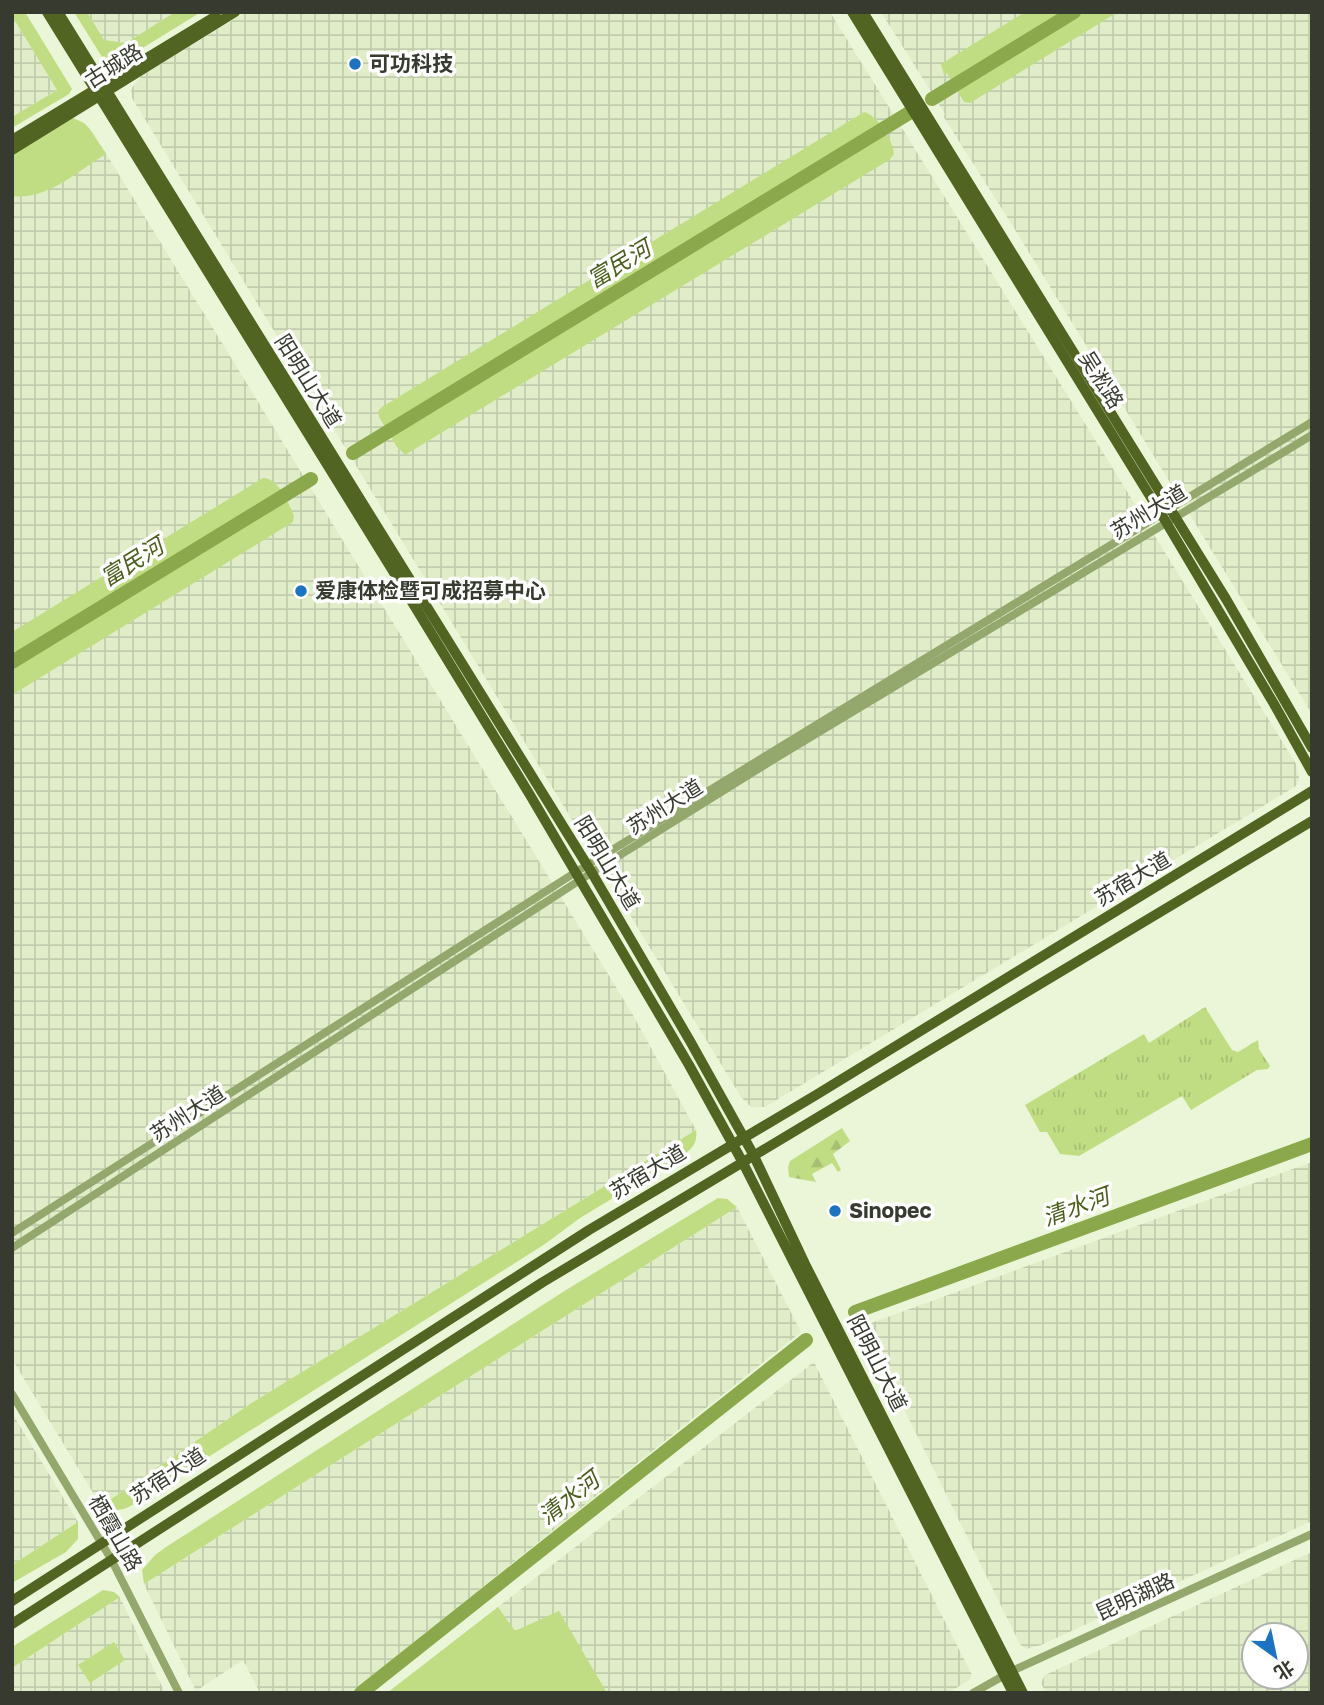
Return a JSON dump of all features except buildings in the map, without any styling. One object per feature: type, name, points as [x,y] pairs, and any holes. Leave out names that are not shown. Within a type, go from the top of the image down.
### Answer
[{"type":"main road","points":[[47,12],[102,91]]},
{"type":"main road","points":[[58,12],[102,91]]},
{"type":"main road","name":"古城路","points":[[12,150],[221,12]]},
{"type":"main road","name":"古城路","points":[[12,140],[102,91],[235,12]]},
{"type":"main road","name":"吴淞路","points":[[852,12],[1167,515],[1239,621],[1312,748]]},
{"type":"main road","name":"吴淞路","points":[[863,12],[1167,515],[1312,772]]},
{"type":"main road","name":"阳明山大道","points":[[102,91],[589,869],[744,1137],[1008,1673],[1013,1693]]},
{"type":"main road","name":"阳明山大道","points":[[102,91],[680,1048],[742,1161],[792,1263],[1008,1673],[1023,1693]]},
{"type":"main road","name":"苏宿大道","points":[[12,1601],[589,1230],[1312,791]]},
{"type":"main road","name":"苏宿大道","points":[[12,1624],[543,1282],[1312,821]]},
{"type":"street","name":"苏州大道","points":[[12,1233],[589,869],[1167,515],[1312,422]]},
{"type":"street","name":"苏州大道","points":[[1167,515],[1312,435]]},
{"type":"street","name":"苏州大道","points":[[12,1248],[578,876]]},
{"type":"street","name":"栖霞山路","points":[[12,1394],[111,1559],[179,1693]]},
{"type":"street","name":"昆明湖路","points":[[974,1693],[1008,1673],[1312,1534]]},
{"type":"shaded area","points":[[87,12],[175,12],[126,43],[104,41]]},
{"type":"shaded area","points":[[246,12],[830,12],[1296,764],[1299,778],[1296,786],[765,1107],[751,1107],[741,1097],[132,98],[131,89],[141,76]]},
{"type":"shaded area","points":[[881,12],[1312,12],[1312,714],[943,116],[945,114]]},
{"type":"shaded area","points":[[12,16],[57,90],[12,117]]},
{"type":"shaded area","points":[[84,123],[96,137],[633,1015],[696,1130],[250,1404],[101,1506],[12,1359],[12,160]]},
{"type":"shaded area","points":[[1312,1162],[1312,1521],[1041,1645],[1026,1649],[1020,1644],[863,1326]]},
{"type":"shaded area","points":[[737,1207],[801,1332],[350,1693],[260,1693],[243,1660],[196,1691],[144,1584]]},
{"type":"shaded area","points":[[814,1362],[972,1675],[969,1680],[948,1693],[387,1693]]},
{"type":"shaded area","points":[[12,1413],[78,1522],[12,1565]]},
{"type":"shaded area","points":[[1312,1552],[1312,1693],[1046,1693],[1041,1683],[1045,1675]]},
{"type":"shaded area","points":[[120,1597],[165,1693],[12,1693],[12,1668]]},
{"type":"green space","points":[[12,12],[25,12],[72,89],[69,94],[12,128],[12,117],[57,90]]},
{"type":"green space","points":[[74,12],[87,12],[104,40],[126,43],[175,12],[201,12],[112,67],[107,65]]},
{"type":"green space","points":[[1025,12],[1118,12],[970,103],[964,102],[947,73],[944,75],[941,64]]},
{"type":"green space","points":[[864,112],[875,118],[888,135],[894,154],[889,160],[405,455],[397,447],[379,417],[378,411],[382,407]]},
{"type":"green space","points":[[73,118],[89,128],[106,154],[49,189],[37,194],[12,196],[12,154]]},
{"type":"green space","points":[[263,478],[273,482],[282,492],[294,516],[293,522],[12,695],[12,632]]},
{"type":"green space","points":[[1205,1007],[1232,1050],[1238,1052],[1258,1040],[1259,1049],[1270,1066],[1268,1069],[1257,1070],[1191,1110],[1182,1096],[1079,1156],[1060,1154],[1047,1132],[1040,1132],[1025,1105],[1144,1034],[1149,1043]]},
{"type":"green space","points":[[842,1128],[850,1141],[833,1154],[841,1170],[838,1172],[832,1163],[812,1174],[816,1182],[789,1177],[790,1161]]},
{"type":"green space","points":[[696,1130],[693,1146],[681,1157],[580,1218],[545,1244],[137,1502],[117,1510],[101,1506],[250,1404]]},
{"type":"green space","points":[[718,1198],[727,1199],[737,1207],[144,1584],[142,1570],[166,1547],[566,1290]]},
{"type":"green space","points":[[78,1522],[78,1539],[66,1552],[12,1583],[12,1565]]},
{"type":"green space","points":[[103,1590],[114,1592],[120,1597],[12,1668],[12,1647]]},
{"type":"green space","points":[[498,1607],[515,1631],[559,1611],[607,1693],[387,1693]]},
{"type":"green space","points":[[114,1642],[125,1660],[90,1683],[78,1665]]},
{"type":"waterway","name":"富民河","points":[[932,99],[1074,12]]},
{"type":"waterway","name":"富民河","points":[[353,453],[909,113]]},
{"type":"waterway","name":"富民河","points":[[12,662],[311,479]]},
{"type":"waterway","name":"清水河","points":[[855,1312],[1312,1144]]},
{"type":"waterway","name":"清水河","points":[[361,1693],[806,1340]]},
{"type":"place","name":"可功科技","points":[[355,64]]},
{"type":"place","name":"爱康体检暨可成招募中心","points":[[301,591]]},
{"type":"place","name":"Sinopec","points":[[835,1211]]}]
